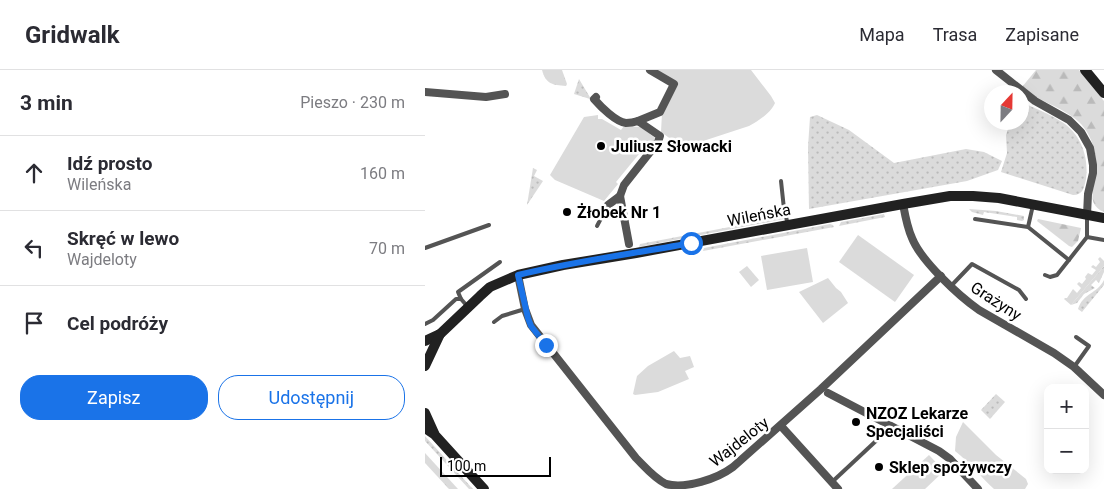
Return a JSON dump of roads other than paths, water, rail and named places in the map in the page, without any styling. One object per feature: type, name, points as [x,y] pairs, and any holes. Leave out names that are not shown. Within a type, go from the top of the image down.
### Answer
[{"type":"street","points":[[596,97],[594,99],[598,104],[611,115],[627,123],[638,121],[660,112],[675,84],[650,70]]},
{"type":"street","points":[[996,70],[1035,101],[1069,120],[1081,132],[1089,148],[1093,165],[1087,215]]},
{"type":"street","points":[[1085,70],[1104,93]]},
{"type":"street","points":[[425,92],[480,97],[505,94]]},
{"type":"street","points":[[608,205],[620,196],[624,186],[660,136],[638,121]]},
{"type":"street","points":[[620,196],[630,249]]},
{"type":"street","name":"Wileńska","points":[[425,366],[440,334],[465,303],[490,288],[518,275],[630,249],[788,225],[940,197],[999,198],[1104,218]]},
{"type":"street","name":"Grażyny","points":[[903,204],[912,239],[921,253],[951,286],[979,310],[1041,344],[1074,367],[1104,395]]},
{"type":"street","name":"Wajdeloty","points":[[518,275],[525,309],[531,326],[648,471],[666,484],[682,487],[692,486],[720,476],[733,467],[781,426],[941,276]]},
{"type":"street","name":"Wileńska","points":[[425,341],[440,334]]},
{"type":"street","points":[[829,393],[939,451],[950,459],[979,489]]},
{"type":"street","points":[[425,413],[435,434],[484,489]]},
{"type":"street","points":[[781,426],[838,489]]},
{"type":"street","points":[[425,428],[435,434]]},
{"type":"lane","points":[[781,180],[788,225]]},
{"type":"lane","points":[[1029,228],[1034,204]]},
{"type":"lane","points":[[597,226],[608,205]]},
{"type":"lane","points":[[1045,275],[1055,276],[1087,237],[1087,215]]},
{"type":"lane","points":[[975,218],[1029,228],[1069,260]]},
{"type":"lane","points":[[425,248],[489,224]]},
{"type":"lane","points":[[1087,237],[1104,240]]},
{"type":"lane","points":[[465,303],[458,292],[500,262]]},
{"type":"lane","points":[[951,286],[972,264],[1019,290],[1026,299]]},
{"type":"lane","points":[[425,324],[433,320],[456,299],[465,303]]},
{"type":"lane","points":[[494,322],[502,316],[525,309]]},
{"type":"lane","points":[[1074,367],[1089,346],[1077,337]]},
{"type":"lane","points":[[832,482],[877,440]]},
{"type":"place","name":"Juliusz Słowacki","points":[[601,146]]},
{"type":"place","name":"Żłobek Nr 1","points":[[567,212]]},
{"type":"place","name":"NZOZ Lekarze Specjaliści","points":[[856,422]]},
{"type":"place","name":"Sklep spożywczy","points":[[879,467]]}]
